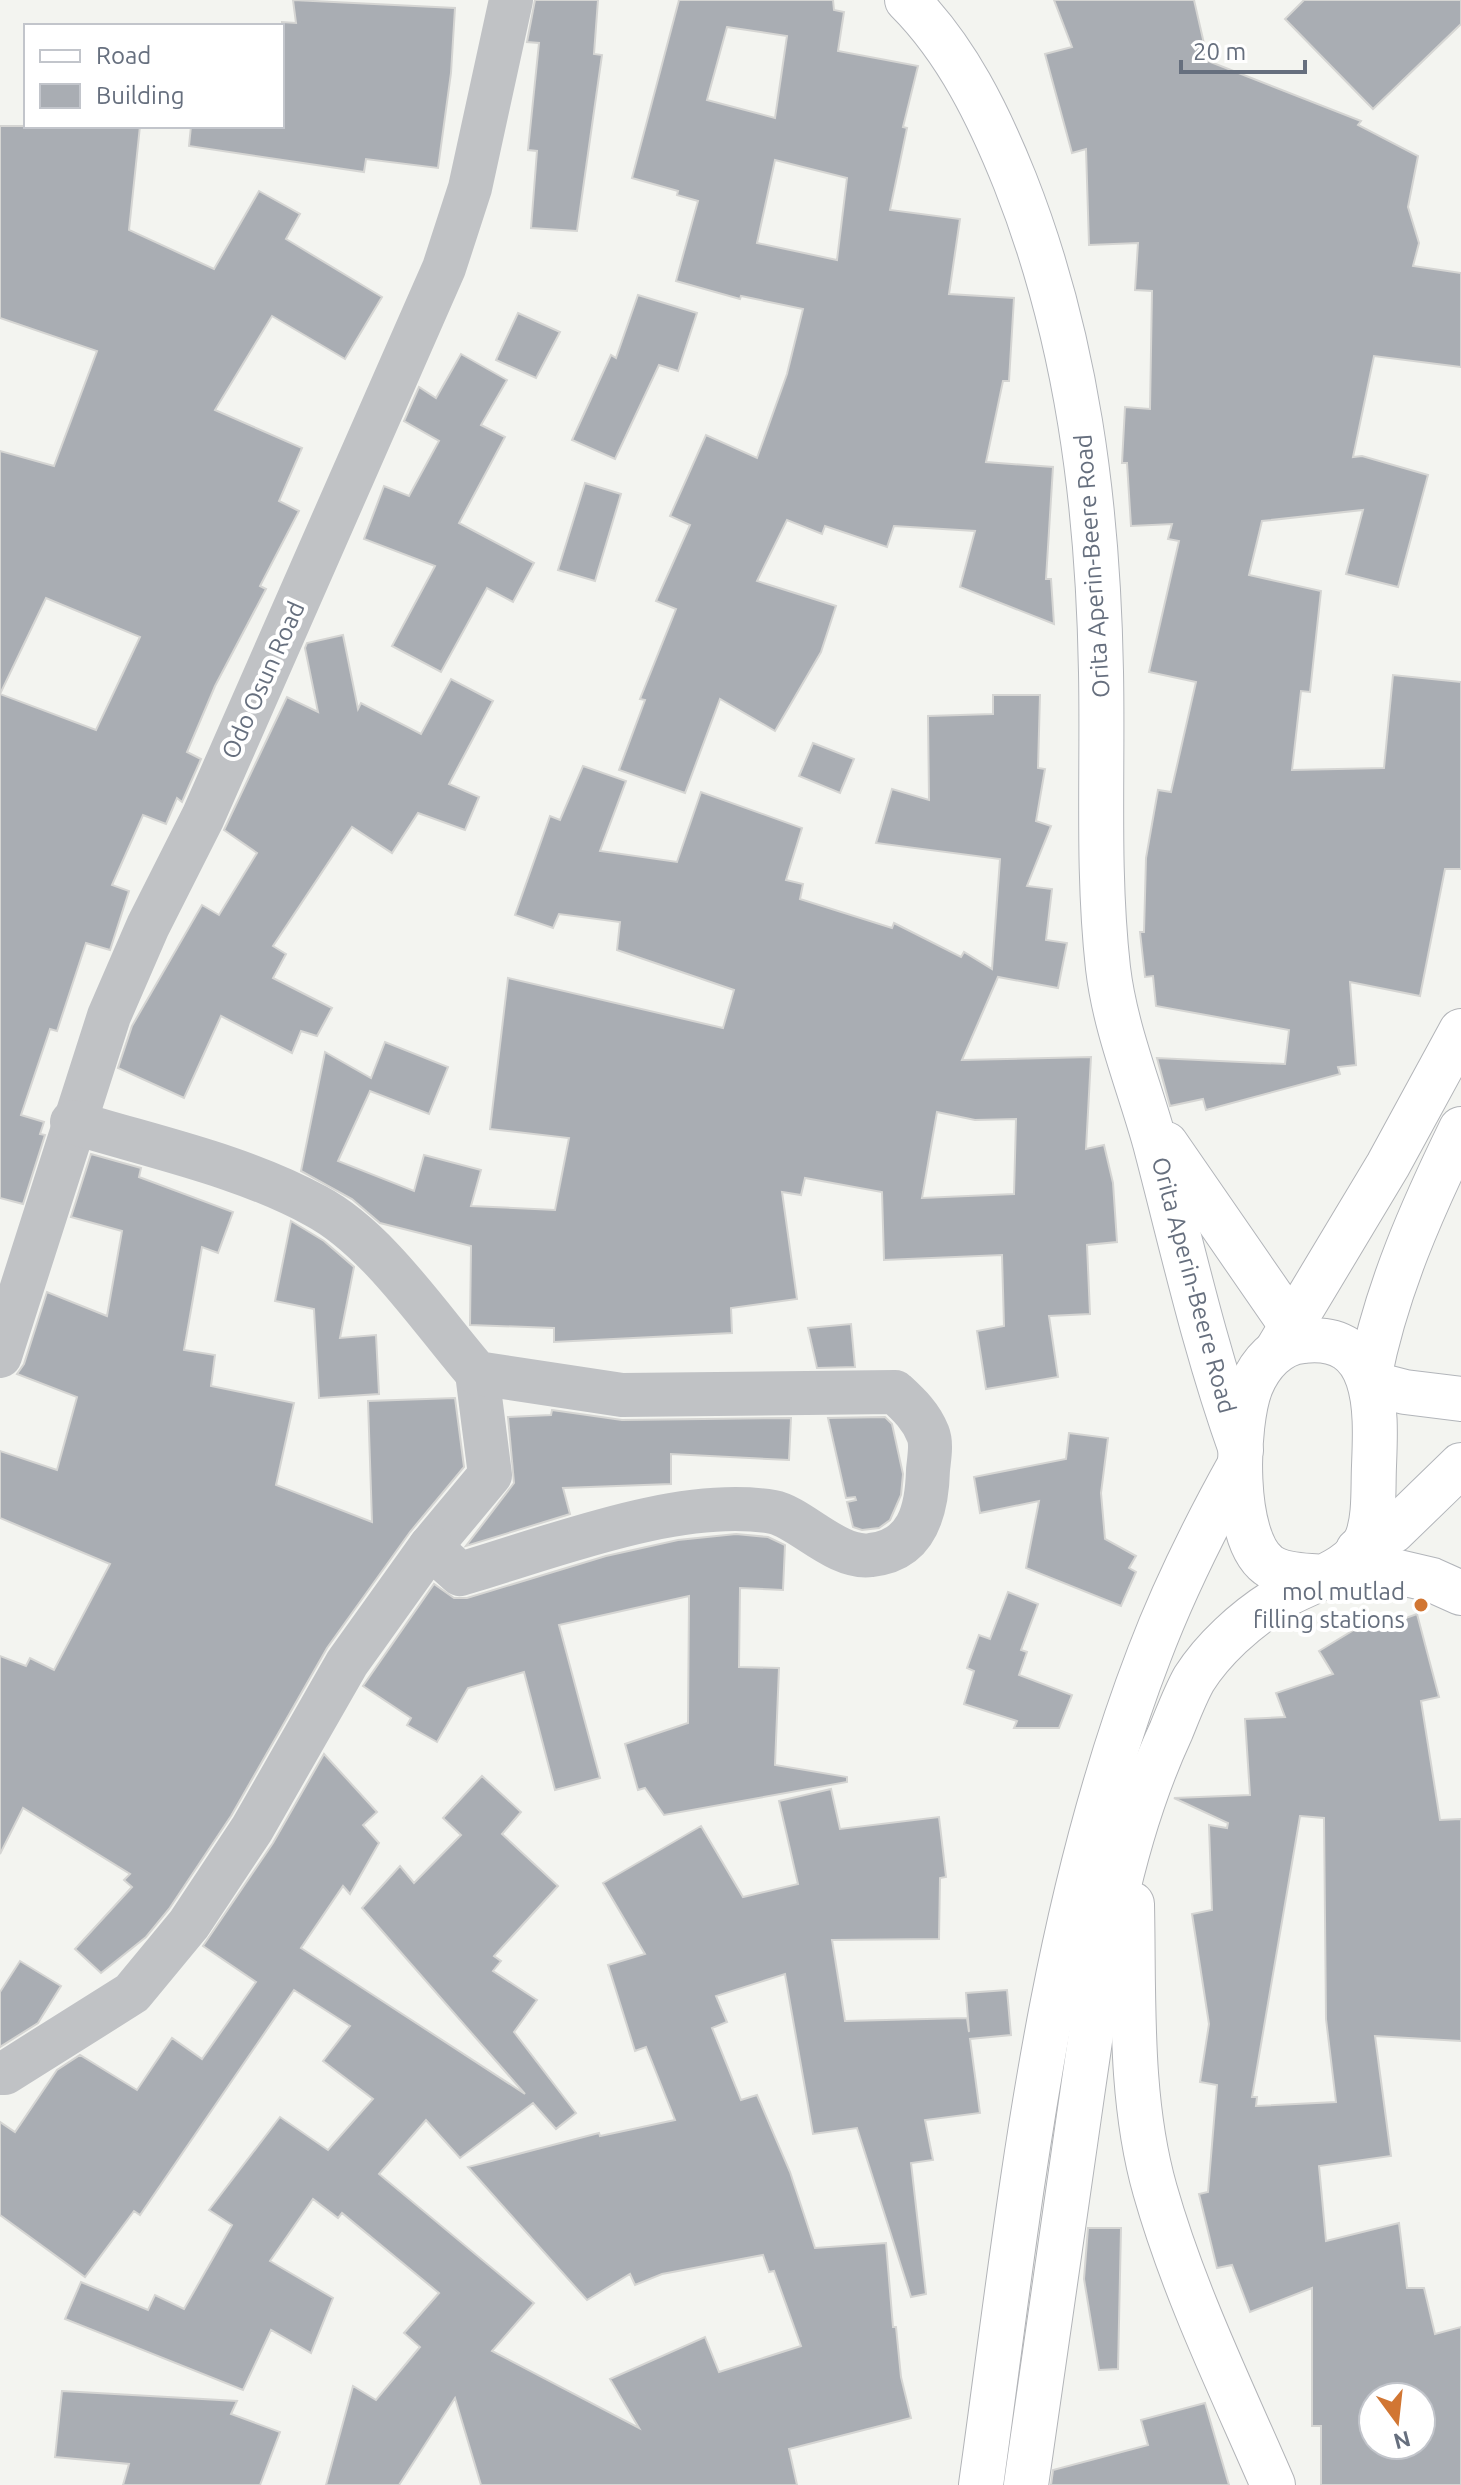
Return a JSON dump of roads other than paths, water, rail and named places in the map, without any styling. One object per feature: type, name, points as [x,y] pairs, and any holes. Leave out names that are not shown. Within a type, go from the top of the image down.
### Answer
[{"type":"main road","name":"Orita Aperin-Beere Road","points":[[907,0],[959,67],[992,124],[1035,233],[1083,426],[1094,523],[1100,653],[1108,969],[1128,1057],[1148,1119],[1214,1372],[1241,1456]]},
{"type":"main road","points":[[1461,1031],[1290,1339],[1261,1368],[1249,1389],[1241,1456],[1241,1507],[1251,1545],[1268,1565],[1291,1574],[1344,1563],[1432,1580],[1461,1593]]},
{"type":"main road","name":"Orita Aperin-Beere Road","points":[[1148,1119],[1290,1339]]},
{"type":"main road","points":[[1370,1380],[1378,1332],[1417,1221],[1461,1129]]},
{"type":"main road","points":[[1290,1339],[1331,1343],[1354,1355],[1370,1380],[1376,1404],[1372,1504],[1366,1539],[1344,1563]]},
{"type":"main road","points":[[1370,1380],[1405,1392],[1461,1399]]},
{"type":"main road","points":[[1026,2485],[1149,1653],[1200,1536],[1241,1456]]},
{"type":"main road","points":[[981,2485],[1037,2085],[1065,1938],[1195,1678],[1229,1637],[1275,1600],[1344,1563],[1393,1531],[1461,1465]]},
{"type":"main road","points":[[1123,1819],[1139,2092],[1154,2187],[1187,2284],[1273,2485]]},
{"type":"street","name":"Odo Osun Road","points":[[0,1356],[72,1122],[109,1016],[142,939],[203,817],[444,268],[470,188],[511,0]]},
{"type":"street","points":[[0,2073],[17,2066],[132,1993],[179,1936],[252,1829],[347,1663],[430,1547],[490,1475],[477,1373],[363,1241],[318,1206],[242,1174],[72,1122]]},
{"type":"street","points":[[430,1547],[460,1574],[626,1525],[713,1509],[776,1512],[821,1541],[869,1556],[907,1541],[922,1520],[928,1489],[930,1437],[916,1411],[895,1392],[622,1395],[477,1373]]},
{"type":"place","name":"mol mutlad filling stations","points":[[1421,1605]]}]
